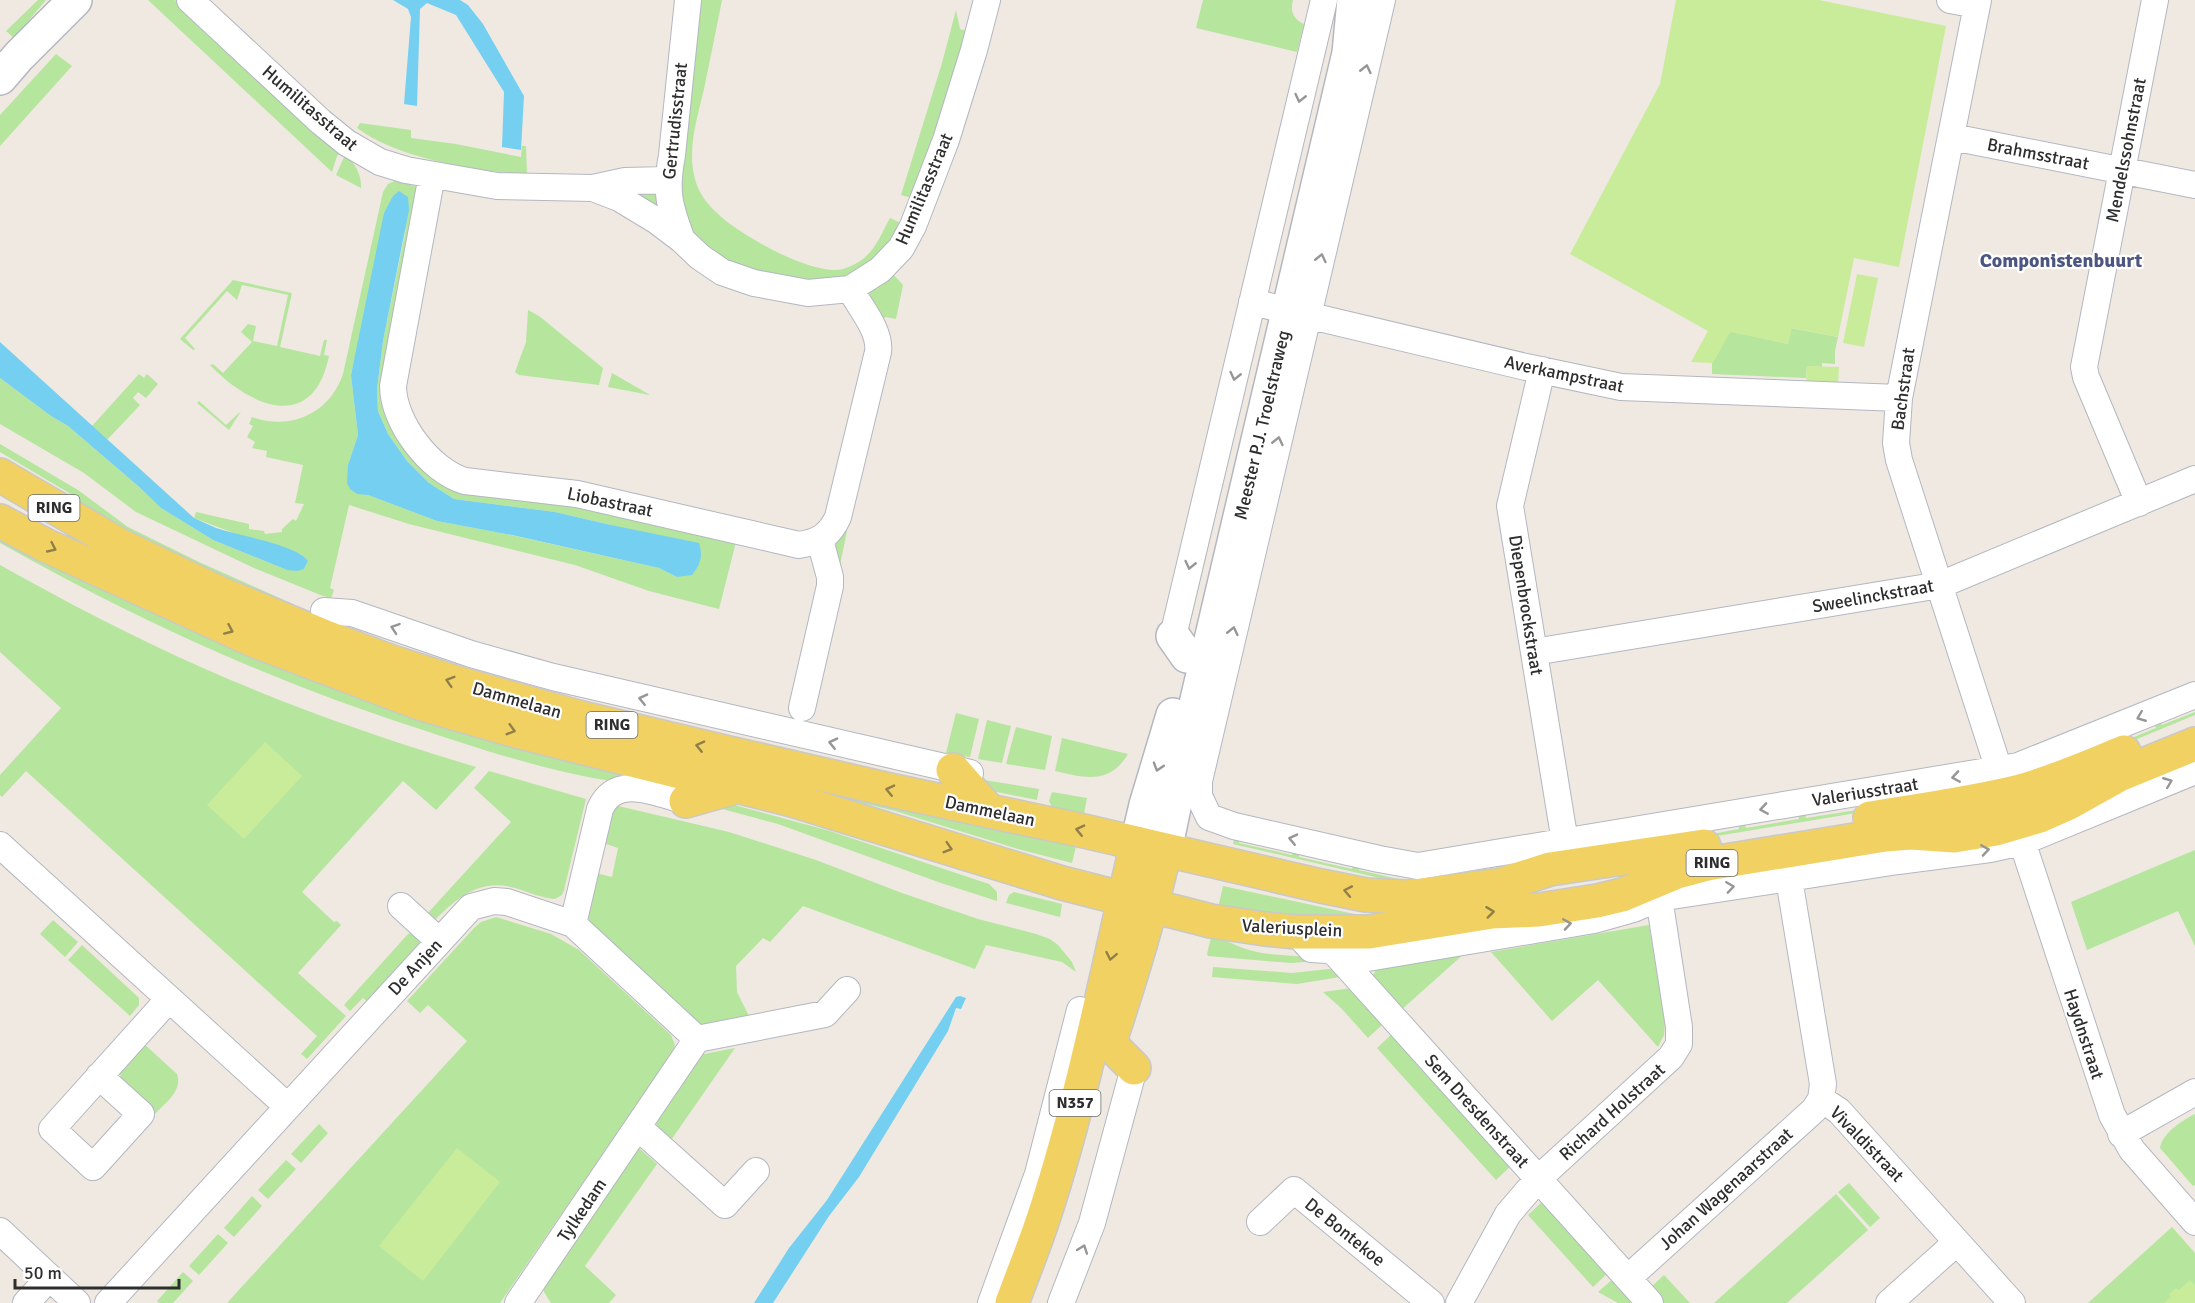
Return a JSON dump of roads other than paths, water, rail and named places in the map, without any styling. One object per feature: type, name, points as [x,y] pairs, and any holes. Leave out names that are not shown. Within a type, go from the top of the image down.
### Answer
[{"type":"main road","points":[[0,60],[54,0]]},
{"type":"main road","points":[[0,78],[75,0]]},
{"type":"main road","name":"Meester P.J. Troelstraweg","points":[[1151,847],[1203,717],[1280,309],[1333,49],[1352,0]]},
{"type":"main road","name":"Meester P.J. Troelstraweg","points":[[1151,847],[1146,805],[1172,720],[1180,646],[1280,309]]},
{"type":"main road","name":"Dammelaan","points":[[0,475],[121,546],[217,592],[287,622],[395,663],[578,717],[1151,847]]},
{"type":"main road","name":"Dammelaan","points":[[0,521],[45,545],[255,641],[422,704],[516,731],[792,800],[1062,883],[1139,902]]},
{"type":"main road","points":[[287,622],[324,611]]},
{"type":"main road","name":"Valeriusstraat","points":[[1151,847],[1366,895],[1406,897],[1500,885],[1526,862],[1550,869],[1629,859],[1978,800],[2046,782],[2195,723]]},
{"type":"main road","name":"RING","points":[[1618,901],[1677,872],[1707,864],[1885,835],[1911,833],[1938,846],[1984,832],[2026,827],[2119,775],[2195,744]]},
{"type":"main road","points":[[962,772],[988,811]]},
{"type":"main road","points":[[2026,827],[2052,807],[2057,797],[2055,786],[2046,782]]},
{"type":"main road","points":[[686,801],[740,786]]},
{"type":"main road","name":"N357","points":[[1032,1303],[1052,1242],[1109,1043],[1135,969],[1139,902],[1151,847]]},
{"type":"main road","name":"Valeriusstraat","points":[[1618,901],[1601,896],[1593,886],[1594,878],[1600,872],[1629,859]]},
{"type":"main road","name":"Valeriusplein","points":[[1139,902],[1211,921],[1265,929],[1296,932],[1369,932],[1492,912],[1539,910],[1618,901]]},
{"type":"main road","name":"N357","points":[[1011,1303],[1048,1203],[1080,1084],[1091,1001],[1139,902]]},
{"type":"main road","points":[[1109,1043],[1134,1068]]},
{"type":"street","name":"Humilitasstraat","points":[[190,0],[321,122],[347,143],[380,162],[406,171],[508,187],[593,188],[625,182],[667,180]]},
{"type":"street","name":"Gertrudisstraat","points":[[682,240],[671,210],[667,180],[672,155],[688,0]]},
{"type":"street","name":"Humilitasstraat","points":[[593,188],[619,198],[657,221],[722,272],[754,283],[808,293],[850,289],[880,270],[891,260],[901,248],[913,226],[945,140],[974,51],[987,0]]},
{"type":"street","name":"Meester P.J. Troelstraweg","points":[[1280,309],[1323,0]]},
{"type":"street","name":"Meester P.J. Troelstraweg","points":[[1280,309],[1382,0]]},
{"type":"street","points":[[1950,0],[1978,3]]},
{"type":"street","name":"Mendelssohnstraat","points":[[2139,503],[2086,377],[2084,367],[2155,0]]},
{"type":"street","name":"Bachstraat","points":[[1978,3],[1899,399],[1896,442],[1899,460],[1999,770]]},
{"type":"street","name":"Brahmsstraat","points":[[1952,137],[2195,185]]},
{"type":"street","name":"Liobastraat","points":[[432,175],[393,386],[393,399],[397,410],[424,453],[448,473],[465,481],[577,494],[799,545],[820,540]]},
{"type":"street","points":[[802,708],[830,586],[827,562],[820,540],[833,528],[838,517],[879,352],[875,330],[850,289]]},
{"type":"street","name":"Averkampstraat","points":[[1280,309],[1621,387],[1899,399]]},
{"type":"street","name":"Diepenbrockstraat","points":[[1542,370],[1510,506],[1565,842]]},
{"type":"street","name":"Sweelinckstraat","points":[[1534,652],[1940,585],[2195,479]]},
{"type":"street","name":"Dammelaan","points":[[324,611],[352,614],[460,650],[553,677],[962,772]]},
{"type":"street","name":"Valeriusstraat","points":[[1433,864],[1526,862],[1565,842],[1999,770],[2042,758],[2195,695]]},
{"type":"street","name":"Meester P.J. Troelstraweg","points":[[1203,717],[1198,789],[1204,811],[1209,817],[1405,865],[1433,864]]},
{"type":"street","points":[[2026,827],[2195,771]]},
{"type":"street","points":[[686,801],[630,788],[618,789],[607,796],[600,809],[573,924],[697,1040],[825,1014],[847,990]]},
{"type":"street","name":"Haydnstraat","points":[[2026,827],[2105,1097],[2121,1134],[2143,1165],[2195,1222]]},
{"type":"street","points":[[0,845],[287,1106]]},
{"type":"street","points":[[1344,962],[1594,920],[1618,901],[1659,898],[1789,879],[1938,846]]},
{"type":"street","name":"Vivaldistraat","points":[[1789,879],[1823,1084],[1821,1099],[1839,1111],[2012,1303]]},
{"type":"street","name":"Richard Holstraat","points":[[1538,1179],[1661,1068],[1671,1057],[1678,1044],[1679,1027],[1659,898]]},
{"type":"street","name":"De Anjen","points":[[108,1303],[471,907],[494,901],[507,902],[573,924]]},
{"type":"street","points":[[400,906],[439,941]]},
{"type":"street","name":"Sem Dresdenstraat","points":[[1296,932],[1311,949],[1332,951],[1344,962],[1650,1303]]},
{"type":"street","points":[[99,1076],[169,999]]},
{"type":"street","points":[[991,1303],[1038,1174],[1091,1001]]},
{"type":"street","name":"Tylkedam","points":[[527,1300],[697,1040]]},
{"type":"street","points":[[1062,1303],[1094,1214],[1134,1068]]},
{"type":"street","points":[[2121,1134],[2195,1092]]},
{"type":"street","name":"Johan Wagenaarstraat","points":[[1628,1278],[1814,1110],[1821,1099]]},
{"type":"street","points":[[639,1128],[725,1205],[756,1171]]},
{"type":"street","points":[[1459,1303],[1508,1214],[1538,1179]]},
{"type":"street","name":"De Bontekoe","points":[[1260,1222],[1294,1190],[1431,1303]]},
{"type":"street","points":[[0,1231],[77,1303]]},
{"type":"street","points":[[1889,1303],[1957,1242]]},
{"type":"street","points":[[26,1303],[49,1278]]},
{"type":"water","points":[[393,0],[460,0],[468,5],[483,24],[524,96],[521,150],[502,147],[504,92],[456,15],[427,3],[420,9],[417,106],[404,104],[411,17],[408,9]]},
{"type":"water","points":[[399,191],[408,197],[409,210],[383,341],[377,389],[378,411],[388,434],[407,461],[429,483],[454,499],[555,512],[699,543],[700,560],[692,575],[677,577],[659,568],[512,535],[437,521],[368,495],[357,494],[350,489],[347,483],[348,465],[358,435],[351,375],[384,213],[393,196]]},
{"type":"water","points":[[0,342],[194,518],[216,528],[292,550],[308,561],[304,569],[287,570],[213,540],[161,508],[68,426],[0,378]]},
{"type":"water","points":[[956,997],[966,998],[961,1009],[956,1008],[948,1031],[859,1177],[829,1216],[773,1303],[754,1303],[789,1248],[827,1200]]},
{"type":"district","name":"Componistenbuurt","points":[[2061,260]]}]
